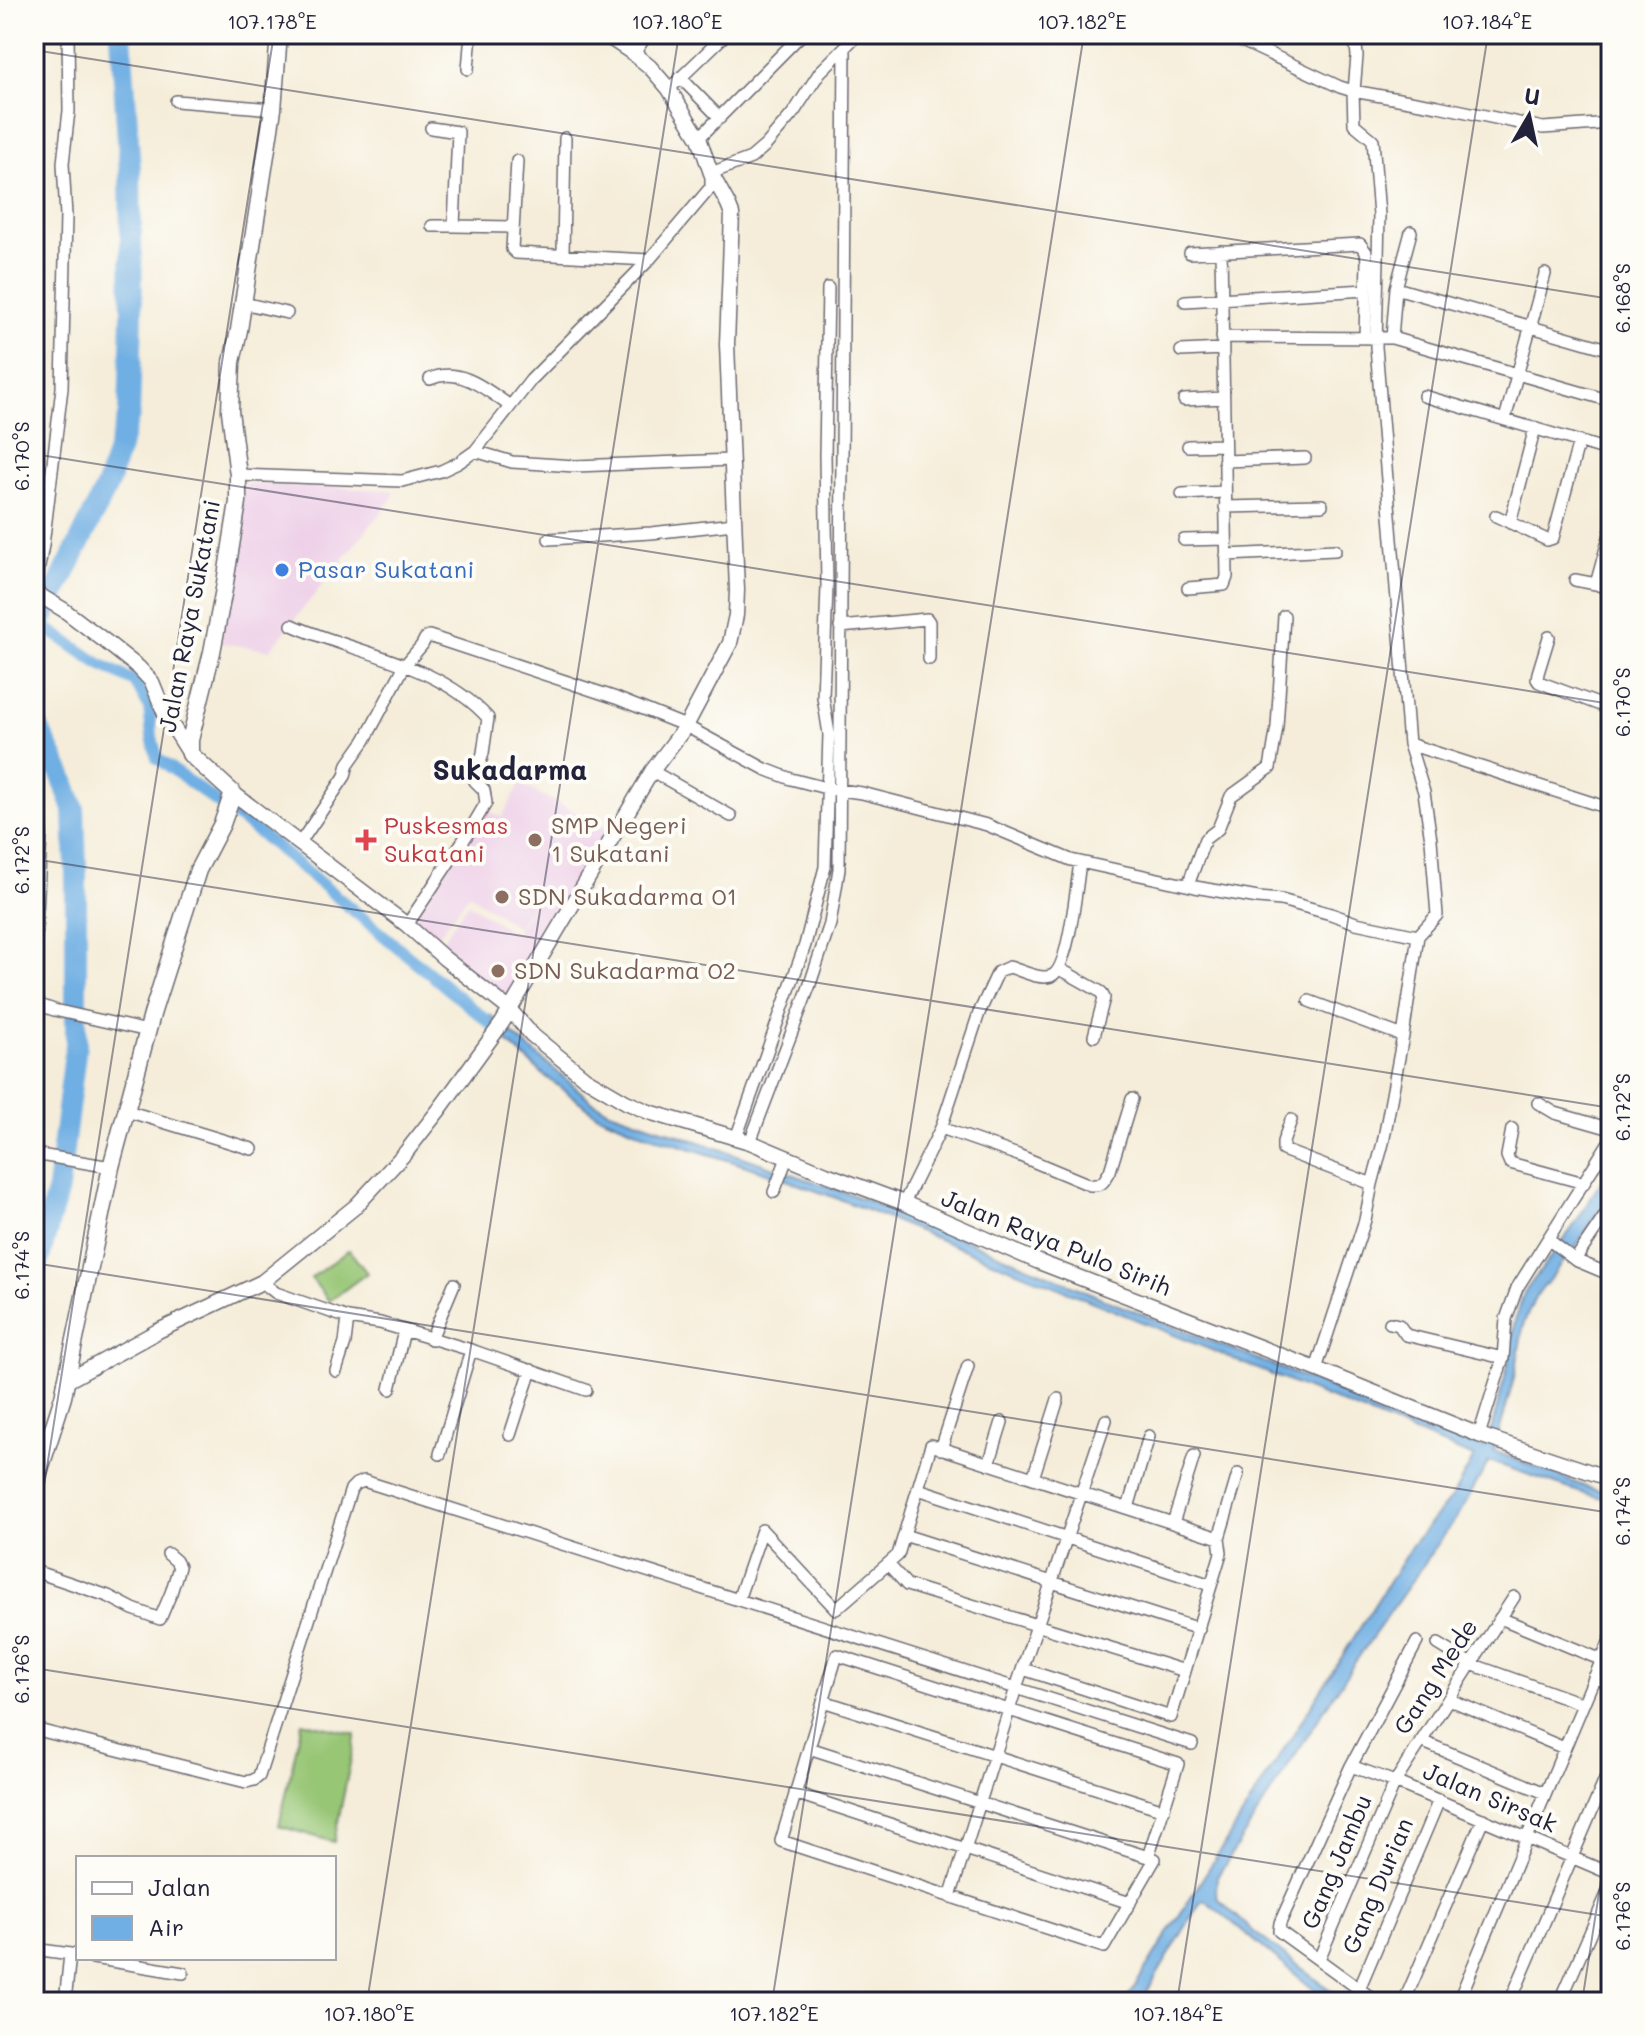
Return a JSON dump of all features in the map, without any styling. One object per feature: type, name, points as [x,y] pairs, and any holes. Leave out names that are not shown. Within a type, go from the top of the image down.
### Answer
[{"type":"main road","name":"Jalan Raya Sukatani","points":[[231,798],[190,754],[190,740],[212,652],[238,502],[230,411],[233,353],[273,109],[279,34]]},
{"type":"main road","points":[[34,1488],[63,1397],[104,1166],[127,1111],[153,1011],[198,870],[231,798]]},
{"type":"street","points":[[68,34],[69,111],[63,163],[66,216],[62,388],[37,578],[38,595],[64,610],[123,654],[152,682],[165,714],[190,754]]},
{"type":"street","points":[[468,69],[471,34]]},
{"type":"street","points":[[65,1382],[158,1331],[262,1282],[370,1193],[439,1110],[502,1023],[652,771],[686,726],[730,643],[737,590],[727,344],[732,214],[711,173],[699,138],[669,89],[650,67],[604,34]]},
{"type":"street","points":[[634,54],[647,34]]},
{"type":"street","points":[[669,89],[726,34]]},
{"type":"street","points":[[699,138],[802,34]]},
{"type":"street","points":[[711,173],[751,158],[766,145],[807,95],[820,72],[858,34]]},
{"type":"street","points":[[1227,34],[1353,91],[1543,128],[1611,123]]},
{"type":"street","points":[[1355,34],[1354,124],[1373,140],[1377,173],[1379,215],[1371,338]]},
{"type":"street","points":[[743,1140],[803,1003],[830,924],[839,869],[845,791],[840,627],[845,47]]},
{"type":"street","points":[[680,77],[720,118]]},
{"type":"street","points":[[176,101],[273,109]]},
{"type":"street","points":[[431,128],[458,132],[454,226]]},
{"type":"street","points":[[563,255],[565,138]]},
{"type":"street","points":[[517,161],[512,249],[516,253],[649,260]]},
{"type":"street","points":[[238,475],[402,481],[441,471],[458,463],[475,451],[540,370],[649,260],[711,187],[711,173]]},
{"type":"street","points":[[432,226],[513,227]]},
{"type":"street","points":[[1392,338],[1396,288],[1411,232]]},
{"type":"street","points":[[1190,253],[1360,244],[1366,252],[1366,290],[1409,744],[1424,792],[1437,915],[1418,936],[1403,1036],[1365,1220],[1316,1369]]},
{"type":"street","points":[[1188,588],[1224,585],[1227,577],[1221,251]]},
{"type":"street","points":[[1505,419],[1545,274]]},
{"type":"street","points":[[743,1140],[825,867],[829,734],[823,697],[827,586],[825,455],[828,288]]},
{"type":"street","points":[[1396,288],[1611,350]]},
{"type":"street","points":[[1185,301],[1366,290]]},
{"type":"street","points":[[243,303],[287,313]]},
{"type":"street","points":[[1181,351],[1222,343],[1392,338],[1611,401]]},
{"type":"street","points":[[430,379],[444,374],[456,375],[510,406]]},
{"type":"street","points":[[1424,396],[1611,451]]},
{"type":"street","points":[[1184,400],[1223,398]]},
{"type":"street","points":[[1510,523],[1535,428]]},
{"type":"street","points":[[1496,516],[1547,540],[1553,538],[1579,441]]},
{"type":"street","points":[[1188,446],[1224,445]]},
{"type":"street","points":[[475,451],[512,462],[546,465],[732,460]]},
{"type":"street","points":[[1224,461],[1305,458]]},
{"type":"street","points":[[1182,494],[1225,492]]},
{"type":"street","points":[[1225,507],[1322,505]]},
{"type":"street","points":[[549,539],[734,524]]},
{"type":"street","points":[[1596,584],[1611,530]]},
{"type":"street","points":[[1184,540],[1226,539]]},
{"type":"street","points":[[826,547],[841,548]]},
{"type":"street","points":[[1226,555],[1335,550]]},
{"type":"street","points":[[1575,580],[1611,590]]},
{"type":"street","points":[[1188,885],[1205,839],[1218,829],[1231,796],[1270,768],[1277,727],[1284,616]]},
{"type":"street","points":[[840,627],[927,619],[929,659]]},
{"type":"street","points":[[292,625],[405,665],[441,682],[488,718],[475,781],[484,790],[486,803],[407,925]]},
{"type":"street","points":[[300,843],[345,776],[348,764],[365,740],[405,665],[429,636],[616,698],[686,726],[765,769],[791,779],[987,825],[1080,862],[1188,885],[1281,900],[1356,923],[1418,936]]},
{"type":"street","points":[[1549,637],[1538,673],[1539,682],[1611,709]]},
{"type":"street","points":[[1409,744],[1611,809]]},
{"type":"street","points":[[652,771],[731,816]]},
{"type":"street","points":[[34,787],[40,809],[41,835],[34,972]]},
{"type":"street","name":"Jalan Raya Sukatani","points":[[231,798],[300,843],[509,1009]]},
{"type":"street","points":[[904,1203],[941,1128],[979,1013],[998,972],[1009,967],[1038,976],[1053,976],[1060,969],[1066,953],[1080,862]]},
{"type":"street","points":[[818,897],[834,900]]},
{"type":"street","points":[[1060,969],[1101,992],[1104,998],[1094,1036]]},
{"type":"street","points":[[787,999],[803,1003]]},
{"type":"street","points":[[1309,1001],[1403,1036]]},
{"type":"street","points":[[34,1003],[148,1031]]},
{"type":"street","name":"Jalan Raya Pulo Sirih","points":[[509,1009],[532,1035],[585,1078],[649,1112],[743,1140],[786,1162],[904,1203],[1039,1262],[1482,1436],[1611,1479]]},
{"type":"street","points":[[773,1032],[792,1029]]},
{"type":"street","points":[[941,1128],[1090,1185],[1099,1185],[1110,1171],[1132,1099]]},
{"type":"street","points":[[1538,1103],[1555,1113],[1611,1129]]},
{"type":"street","points":[[127,1111],[252,1149]]},
{"type":"street","points":[[1291,1120],[1283,1142],[1285,1152],[1372,1184]]},
{"type":"street","points":[[1512,1129],[1507,1156],[1510,1163],[1584,1183]]},
{"type":"street","points":[[1482,1436],[1503,1358],[1510,1304],[1517,1288],[1551,1242],[1611,1139]]},
{"type":"street","points":[[35,1154],[104,1166]]},
{"type":"street","points":[[774,1192],[786,1162]]},
{"type":"street","points":[[1573,1259],[1611,1207]]},
{"type":"street","points":[[1551,1242],[1573,1259],[1611,1275]]},
{"type":"street","points":[[262,1282],[276,1293],[348,1318],[380,1323],[471,1350],[586,1390]]},
{"type":"street","points":[[431,1339],[454,1284]]},
{"type":"street","points":[[336,1371],[345,1343],[348,1318]]},
{"type":"street","points":[[1390,1323],[1399,1325],[1406,1335],[1503,1358]]},
{"type":"street","points":[[390,1389],[404,1331]]},
{"type":"street","points":[[440,1454],[471,1350]]},
{"type":"street","points":[[941,1449],[968,1366]]},
{"type":"street","points":[[510,1435],[531,1370]]},
{"type":"street","points":[[1033,1478],[1058,1399]]},
{"type":"street","points":[[950,1897],[1106,1420]]},
{"type":"street","points":[[989,1464],[1002,1422]]},
{"type":"street","points":[[1128,1508],[1149,1436]]},
{"type":"street","points":[[738,1600],[762,1530],[836,1609],[898,1555],[931,1445],[1219,1538]]},
{"type":"street","points":[[1173,1523],[1194,1456]]},
{"type":"street","points":[[1023,1669],[1171,1717],[1221,1553],[1219,1538],[1238,1474]]},
{"type":"street","points":[[34,1729],[246,1782],[254,1780],[259,1776],[351,1489],[364,1481],[1192,1744]]},
{"type":"street","points":[[918,1489],[1211,1585]]},
{"type":"street","points":[[904,1535],[1199,1629]]},
{"type":"street","points":[[34,1571],[108,1596],[160,1619],[179,1567],[168,1554]]},
{"type":"street","points":[[888,1564],[907,1585],[1185,1671]]},
{"type":"street","name":"Gang Mede","points":[[1395,1782],[1514,1597]]},
{"type":"street","points":[[1500,1618],[1602,1660]]},
{"type":"street","points":[[1458,2002],[1611,1638]]},
{"type":"street","points":[[1377,2002],[1279,1931],[1351,1766],[1417,1642]]},
{"type":"street","points":[[1438,1644],[1471,1664],[1583,1704]]},
{"type":"street","points":[[809,1748],[1148,1857],[1155,1859],[1104,1947],[781,1841],[795,1793],[837,1655],[1178,1764],[1148,1857]]},
{"type":"street","points":[[1594,1677],[1611,1684]]},
{"type":"street","points":[[1448,1699],[1564,1748]]},
{"type":"street","points":[[823,1701],[1164,1810]]},
{"type":"street","points":[[1421,1741],[1545,1793]]},
{"type":"street","name":"Jalan Sirsak","points":[[1351,1766],[1611,1874]]},
{"type":"street","points":[[1510,2002],[1611,1766]]},
{"type":"street","name":"Gang Jambu","points":[[1319,1959],[1395,1782]]},
{"type":"street","points":[[795,1793],[1130,1903]]},
{"type":"street","name":"Gang Durian","points":[[1359,1989],[1439,1800]]},
{"type":"street","points":[[1404,2002],[1483,1819]]},
{"type":"street","points":[[1560,2002],[1611,1885]]},
{"type":"street","points":[[34,1949],[74,1955],[65,2002]]},
{"type":"street","points":[[105,1960],[183,1973]]},
{"type":"shaded area","name":"Pasar Sukatani","points":[[243,484],[393,490],[393,497],[270,650],[220,643]]},
{"type":"shaded area","points":[[520,784],[610,830],[507,998],[439,945],[468,903],[515,934],[536,900],[513,885],[535,900],[517,927],[469,894],[434,942],[411,923],[486,810],[502,817]]},
{"type":"green space","points":[[349,1250],[367,1273],[329,1301],[311,1278]]},
{"type":"green space","points":[[302,1722],[356,1734],[334,1842],[279,1826]]},
{"type":"water","points":[[490,1015],[593,1102],[610,1111],[931,1225],[1116,1304],[1484,1448],[1507,1369],[1515,1320],[1524,1293],[1575,1224],[1611,1165],[1611,1192],[1576,1246],[1535,1298],[1524,1322],[1515,1374],[1494,1451],[1586,1487],[1611,1493],[1611,1500],[1489,1461],[1461,1511],[1353,1665],[1217,1877],[1218,1899],[1253,1931],[1346,2002],[1329,2002],[1205,1900],[1201,1901],[1141,2002],[1125,2002],[1412,1545],[1452,1497],[1474,1457],[847,1202],[644,1134],[596,1114],[544,1075],[485,1022]]},
{"type":"waterway","points":[[34,636],[107,486],[129,415],[132,315],[130,171],[121,34]]},
{"type":"waterway","points":[[34,621],[39,623]]},
{"type":"waterway","points":[[39,623],[98,663],[135,682],[149,707],[157,758],[263,836],[496,1028]]},
{"type":"waterway","points":[[34,720],[62,776],[74,809],[76,869],[76,1045],[58,1189],[34,1276]]},
{"type":"place","name":"Pasar Sukatani","points":[[282,570]]},
{"type":"place","name":"Puskesmas Sukatani","points":[[366,840]]},
{"type":"place","name":"SMP Negeri 1 Sukatani","points":[[535,840]]},
{"type":"place","name":"SDN Sukadarma 01","points":[[502,897]]},
{"type":"place","name":"SDN Sukadarma 02","points":[[498,971]]},
{"type":"district","name":"Sukadarma","points":[[510,770]]}]
